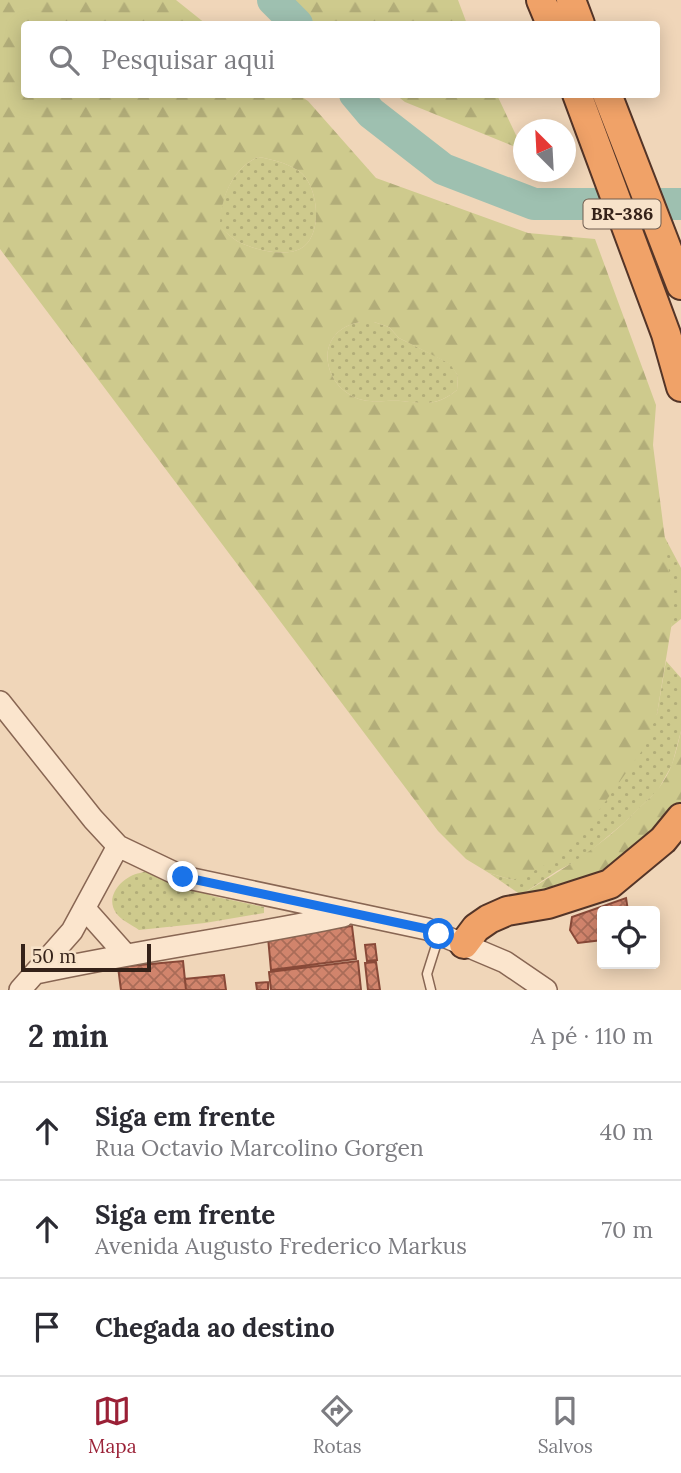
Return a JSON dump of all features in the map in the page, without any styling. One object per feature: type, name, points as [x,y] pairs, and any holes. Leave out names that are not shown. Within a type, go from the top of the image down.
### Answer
[{"type":"highway","points":[[541,0],[550,21]]},
{"type":"highway","points":[[571,0],[579,21]]},
{"type":"highway","name":"BR-386","points":[[579,98],[666,334],[681,387]]},
{"type":"highway","name":"BR-386","points":[[609,98],[681,285]]},
{"type":"highway","points":[[452,939],[507,911],[548,904],[610,884],[663,840],[681,818]]},
{"type":"street","points":[[0,702],[93,820],[118,846],[183,877],[427,929],[505,962],[546,990]]},
{"type":"street","points":[[20,990],[54,953],[85,909],[118,846]]},
{"type":"street","points":[[85,909],[125,954]]},
{"type":"street","points":[[36,973],[125,954],[258,934],[351,914]]},
{"type":"lane","points":[[431,990],[427,974],[452,939]]},
{"type":"green space","points":[[0,0],[176,0],[202,21],[21,21],[21,98],[304,98],[376,178],[528,233],[595,239],[656,405],[653,445],[674,610],[657,714],[644,748],[572,848],[540,868],[513,880],[489,873],[466,859],[438,831],[0,249]],"holes":[[[258,157],[294,168],[306,178],[314,199],[316,223],[308,243],[300,249],[270,252],[238,242],[220,227],[222,206],[229,186],[249,162]],[[360,322],[374,322],[389,327],[399,338],[450,364],[458,376],[457,390],[443,399],[424,403],[368,401],[349,394],[338,385],[328,361],[329,348],[334,337],[344,328]]]},
{"type":"green space","points":[[275,0],[458,0],[466,21],[302,21]]},
{"type":"green space","points":[[400,98],[498,98],[513,129],[513,146]]},
{"type":"green space","points":[[258,157],[294,168],[306,178],[311,187],[316,223],[308,243],[300,249],[270,252],[254,248],[238,242],[219,227],[225,196],[234,177]]},
{"type":"green space","points":[[360,322],[374,322],[389,327],[399,338],[451,364],[458,376],[457,390],[443,399],[424,403],[368,401],[349,394],[338,385],[331,373],[329,348],[334,337],[344,328]]},
{"type":"green space","points":[[663,534],[681,568],[681,619],[671,627],[673,610]]},
{"type":"green space","points":[[666,661],[681,678],[681,731],[672,765],[658,790],[582,858],[521,895],[489,873],[513,880],[657,714]]},
{"type":"green space","points":[[681,731],[681,807],[615,867],[566,886],[521,895],[594,847],[652,796],[669,772]]},
{"type":"green space","points":[[144,872],[156,872],[212,896],[264,907],[264,913],[139,930],[116,913],[112,900],[117,888],[127,878]]},
{"type":"building","points":[[626,898],[627,906],[603,906]]},
{"type":"building","points":[[597,908],[597,941],[578,943],[570,930],[572,917]]},
{"type":"building","points":[[352,926],[356,959],[271,970],[268,937]]},
{"type":"building","points":[[375,944],[377,960],[367,961],[365,945]]},
{"type":"building","points":[[183,961],[186,990],[121,990],[118,967]]},
{"type":"building","points":[[358,961],[361,990],[271,990],[269,972]]},
{"type":"building","points":[[376,962],[380,990],[368,990],[365,963]]},
{"type":"building","points":[[224,975],[226,990],[186,990],[185,979]]},
{"type":"building","points":[[268,982],[268,990],[257,990],[256,983]]},
{"type":"waterway","points":[[273,0],[294,21]]},
{"type":"waterway","points":[[358,98],[371,113],[443,169],[534,204],[681,204]]},
{"type":"route","points":[[183,877],[247,893],[427,929],[439,934]]}]
